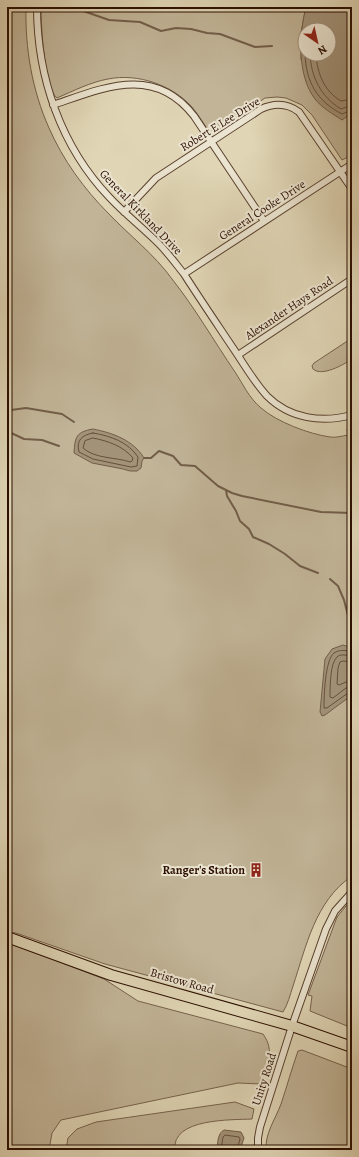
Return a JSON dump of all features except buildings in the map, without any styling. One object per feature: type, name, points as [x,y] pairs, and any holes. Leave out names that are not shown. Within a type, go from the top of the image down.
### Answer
[{"type":"main road","name":"Bristow Road","points":[[7,937],[111,975],[292,1026],[352,1047]]},
{"type":"street","name":"General Kirkland Drive","points":[[37,7],[37,28],[42,65],[53,105],[68,139],[84,166],[109,197],[159,244],[184,274],[261,389],[272,400],[283,408],[299,415],[314,419],[330,420],[352,416]]},
{"type":"street","points":[[53,105],[112,86],[135,84],[150,86],[168,94],[186,107],[194,116],[264,222]]},
{"type":"street","name":"Robert E Lee Drive","points":[[124,212],[156,178],[261,109],[273,105],[287,106],[295,109],[304,116],[352,189]]},
{"type":"street","name":"General Cooke Drive","points":[[184,274],[352,164]]},
{"type":"street","name":"Alexander Hays Road","points":[[238,355],[352,279]]},
{"type":"street","name":"Unity Road","points":[[258,1150],[260,1127],[292,1026],[326,929],[340,904],[352,892]]},
{"type":"shaded area","points":[[7,7],[26,7],[28,53],[38,99],[49,128],[68,163],[75,174],[100,204],[150,253],[165,270],[197,313],[253,400],[261,408],[284,423],[313,433],[337,437],[348,435],[347,429],[352,428],[352,876],[339,886],[320,912],[283,1012],[105,964],[16,933],[7,932]]},
{"type":"shaded area","points":[[41,7],[306,7],[303,22],[297,22],[297,62],[303,62],[349,115],[352,113],[352,155],[342,160],[312,115],[302,105],[286,98],[265,98],[211,135],[195,110],[184,99],[165,87],[142,79],[119,78],[102,80],[57,98],[49,82],[43,41]]},
{"type":"shaded area","points":[[352,338],[352,359],[327,371],[322,372],[313,369],[312,366],[314,363]]},
{"type":"shaded area","points":[[352,901],[352,1028],[310,1011],[312,996],[308,995],[337,917]]},
{"type":"shaded area","points":[[7,942],[104,979],[138,1001],[263,1034],[269,1047],[269,1059],[261,1084],[238,1083],[61,1120],[52,1133],[49,1150],[7,1150]]},
{"type":"shaded area","points":[[302,1050],[352,1069],[352,1150],[266,1150],[267,1138],[281,1104],[298,1051]]},
{"type":"shaded area","points":[[235,1102],[254,1109],[252,1119],[218,1121],[192,1126],[183,1132],[176,1140],[175,1150],[66,1150],[68,1138],[77,1129],[96,1122]]},
{"type":"water","points":[[306,7],[352,7],[352,113],[342,120],[328,111],[315,99],[309,90],[305,79],[302,62],[337,62],[337,22],[303,22]]},
{"type":"water","points":[[93,429],[115,435],[134,446],[144,458],[141,468],[137,471],[130,471],[92,463],[74,453],[75,443],[78,436],[87,430]]},
{"type":"water","points":[[343,645],[352,648],[352,695],[322,716],[320,712],[325,659],[332,649]]},
{"type":"water","points":[[224,1130],[241,1132],[244,1138],[240,1150],[217,1150],[219,1136]]},
{"type":"waterway","points":[[72,7],[109,20],[140,22],[161,31],[176,28],[191,29],[207,33],[220,34],[255,47],[272,46]]},
{"type":"waterway","points":[[7,413],[11,410],[26,408],[62,414],[74,422]]},
{"type":"waterway","points":[[7,431],[24,439],[42,440],[59,446]]},
{"type":"waterway","points":[[144,458],[151,458],[159,451],[173,456],[181,465],[195,466],[218,486],[242,496],[321,512],[352,513]]},
{"type":"waterway","points":[[226,490],[227,496],[240,521],[249,529],[253,537],[269,544],[300,566],[318,573]]},
{"type":"waterway","points":[[330,579],[338,586],[344,600],[352,631]]},
{"type":"place","name":"Ranger's Station","points":[[256,870]]}]
